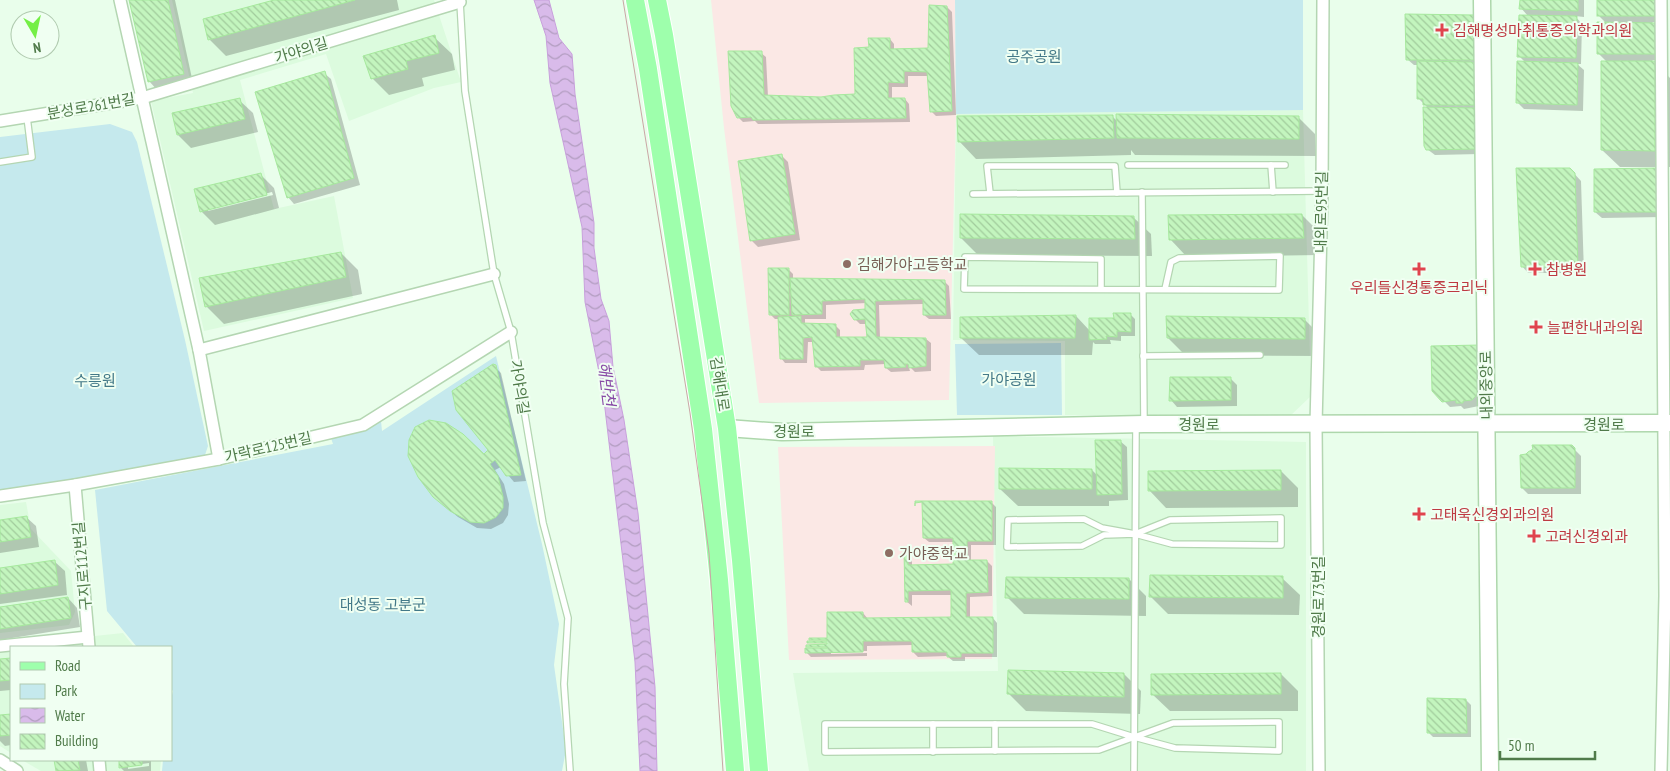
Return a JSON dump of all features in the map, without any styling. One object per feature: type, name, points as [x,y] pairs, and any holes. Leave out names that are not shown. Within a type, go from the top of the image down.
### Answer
[{"type":"main road","name":"김해대로","points":[[634,0],[648,69],[703,429],[719,580],[735,771]]},
{"type":"main road","name":"김해대로","points":[[657,0],[728,428],[742,560],[759,771]]},
{"type":"street","name":"분성로261번길","points":[[0,121],[142,98],[120,0]]},
{"type":"street","name":"내외로95번길","points":[[1316,424],[1322,191],[1323,0]]},
{"type":"street","name":"내외중앙로","points":[[1482,0],[1490,771]]},
{"type":"street","points":[[1661,0],[1668,596],[1664,767]]},
{"type":"street","name":"가야의길","points":[[142,98],[460,1]]},
{"type":"street","points":[[142,98],[199,350],[219,459]]},
{"type":"street","points":[[199,350],[494,274]]},
{"type":"street","name":"가락로125번길","points":[[0,496],[75,485],[219,459],[363,425],[511,332]]},
{"type":"street","name":"경원로","points":[[728,428],[782,432],[1140,424],[1667,423]]},
{"type":"street","name":"경원로73번길","points":[[1316,424],[1319,771]]},
{"type":"street","name":"구지로112번길","points":[[75,485],[89,642]]},
{"type":"street","points":[[0,646],[89,642]]},
{"type":"street","points":[[0,760],[17,771]]},
{"type":"lane","name":"가야의길","points":[[460,1],[465,91],[494,274],[511,332],[542,523],[568,618],[564,684],[570,771]]},
{"type":"lane","points":[[0,162],[32,157],[27,117]]},
{"type":"lane","points":[[1271,164],[1273,192]]},
{"type":"lane","points":[[1128,165],[1285,164]]},
{"type":"lane","points":[[990,194],[987,166],[1115,166],[1117,193]]},
{"type":"lane","points":[[973,194],[1322,191]]},
{"type":"lane","points":[[1134,771],[1135,534],[1143,356],[1142,192]]},
{"type":"lane","points":[[1101,289],[1101,259],[965,257],[964,289],[1280,290],[1280,256],[1179,258],[1171,262],[1165,289]]},
{"type":"lane","points":[[1143,356],[1260,355]]},
{"type":"lane","points":[[1135,534],[1102,528],[1084,519],[1008,520],[1007,547],[1082,546],[1104,535],[1135,534],[1170,520],[1281,518],[1281,545],[1172,544],[1135,534]]},
{"type":"lane","points":[[1134,737],[1092,724],[825,724],[825,752],[1099,750],[1134,737],[1173,723],[1279,722],[1279,750],[1175,748],[1134,737]]},
{"type":"lane","points":[[933,724],[933,752]]},
{"type":"lane","points":[[995,724],[995,751]]},
{"type":"shaded area","points":[[172,0],[434,0],[461,82],[434,88],[349,121],[326,54],[240,80],[274,209],[334,196],[353,298],[204,331],[151,101],[193,93]]},
{"type":"shaded area","name":"김해가야고등학교","points":[[711,0],[955,0],[956,114],[949,400],[759,403],[724,128]]},
{"type":"shaded area","points":[[1303,110],[1311,396],[1290,416],[1065,415],[1065,341],[953,340],[956,114]]},
{"type":"shaded area","points":[[993,436],[1306,442],[1306,771],[809,771],[793,673],[998,671]]},
{"type":"shaded area","name":"가야중학교","points":[[995,446],[992,659],[789,660],[778,447]]},
{"type":"shaded area","points":[[26,502],[31,529],[71,571],[75,612],[69,625],[0,633],[0,505]]},
{"type":"shaded area","points":[[123,633],[133,646],[10,646],[10,752],[0,746],[0,646]]},
{"type":"shaded area","points":[[24,761],[161,761],[160,771],[41,771]]},
{"type":"green space","name":"공주공원","points":[[955,0],[1303,0],[1303,110],[956,114]]},
{"type":"green space","name":"수릉원","points":[[110,124],[132,132],[137,142],[185,340],[208,446],[205,455],[193,461],[0,492],[0,137]]},
{"type":"green space","name":"가야공원","points":[[1061,343],[1062,415],[957,415],[955,344]]},
{"type":"green space","name":"대성동 고분군","points":[[496,356],[542,544],[559,624],[554,665],[566,750],[562,771],[162,771],[163,761],[172,761],[172,646],[136,646],[107,611],[95,490],[333,444],[331,438],[381,421],[382,431]]},
{"type":"water","name":"해반천","points":[[534,0],[549,0],[559,38],[572,54],[575,94],[594,223],[594,248],[601,299],[609,321],[613,367],[624,420],[638,513],[655,687],[657,771],[640,771],[635,662],[603,392],[585,302],[582,227],[550,83],[546,36]]},
{"type":"building","points":[[129,0],[168,0],[184,74],[148,82]]},
{"type":"building","points":[[274,0],[355,0],[208,40],[203,19]]},
{"type":"building","points":[[1520,0],[1578,0],[1578,11],[1519,9]]},
{"type":"building","points":[[1597,0],[1655,0],[1655,16],[1597,16]]},
{"type":"building","points":[[929,5],[947,6],[952,111],[930,112],[927,72],[904,71],[904,83],[888,82],[888,98],[905,98],[906,118],[753,120],[751,117],[737,118],[731,106],[728,51],[762,51],[764,95],[821,97],[855,94],[854,48],[869,47],[868,38],[890,38],[890,49],[928,48]]},
{"type":"building","points":[[1405,14],[1474,15],[1476,60],[1406,60]]},
{"type":"building","points":[[1519,15],[1577,16],[1576,58],[1517,57]]},
{"type":"building","points":[[1597,22],[1655,23],[1655,54],[1597,54]]},
{"type":"building","points":[[435,35],[439,53],[406,61],[408,69],[371,79],[363,56]]},
{"type":"building","points":[[1417,61],[1472,62],[1477,69],[1476,101],[1474,101],[1474,105],[1423,105],[1423,99],[1417,99]]},
{"type":"building","points":[[1517,61],[1578,63],[1577,105],[1516,103]]},
{"type":"building","points":[[1601,61],[1655,61],[1655,151],[1601,150]]},
{"type":"building","points":[[325,71],[354,178],[287,198],[255,92]]},
{"type":"building","points":[[240,98],[245,119],[177,135],[172,113]]},
{"type":"building","points":[[1423,107],[1475,108],[1475,149],[1426,150],[1424,146]]},
{"type":"building","points":[[1116,114],[1299,116],[1299,139],[1117,138]]},
{"type":"building","points":[[1113,115],[1114,138],[958,142],[957,116]]},
{"type":"building","points":[[782,154],[795,234],[750,241],[738,161]]},
{"type":"building","points":[[1516,168],[1570,168],[1575,173],[1578,267],[1521,267]]},
{"type":"building","points":[[1657,168],[1657,212],[1594,212],[1594,169]]},
{"type":"building","points":[[261,173],[267,195],[200,212],[194,189]]},
{"type":"building","points":[[960,214],[1134,216],[1135,239],[960,238]]},
{"type":"building","points":[[1302,214],[1304,238],[1169,240],[1168,215]]},
{"type":"building","points":[[341,252],[346,277],[205,307],[199,278]]},
{"type":"building","points":[[768,268],[789,268],[789,315],[769,315]]},
{"type":"building","points":[[790,278],[945,280],[946,315],[923,315],[923,299],[875,301],[876,337],[926,338],[926,366],[909,368],[908,364],[905,364],[906,367],[885,368],[884,360],[860,360],[860,366],[815,367],[812,337],[803,338],[803,359],[780,359],[778,317],[801,316],[801,323],[836,324],[836,337],[867,337],[865,319],[854,320],[850,314],[853,310],[865,309],[865,299],[822,301],[822,314],[792,315]]},
{"type":"building","points":[[1113,313],[1131,313],[1131,332],[1117,331],[1117,337],[1106,336],[1107,339],[1089,340],[1089,318],[1114,318]]},
{"type":"building","points":[[1076,315],[1075,338],[960,338],[960,317]]},
{"type":"building","points":[[1166,316],[1305,318],[1305,339],[1167,338]]},
{"type":"building","points":[[1481,345],[1482,389],[1472,400],[1463,401],[1463,403],[1456,403],[1456,400],[1442,402],[1432,391],[1431,346]]},
{"type":"building","points":[[493,364],[496,365],[521,475],[506,476],[495,460],[490,464],[498,476],[503,497],[503,508],[496,517],[484,523],[470,522],[450,511],[433,497],[418,477],[408,456],[409,440],[415,427],[429,420],[446,423],[463,434],[484,454],[488,450],[456,410],[452,391]]},
{"type":"building","points":[[1170,377],[1231,377],[1231,400],[1169,401]]},
{"type":"building","points":[[1095,440],[1121,440],[1122,494],[1097,495]]},
{"type":"building","points":[[1532,445],[1572,445],[1575,448],[1575,488],[1521,488],[1520,455],[1526,454],[1533,449]]},
{"type":"building","points":[[999,468],[1092,469],[1092,489],[999,489]]},
{"type":"building","points":[[1281,470],[1281,490],[1148,491],[1148,471]]},
{"type":"building","points":[[915,501],[992,501],[992,541],[967,541],[967,560],[987,560],[988,592],[966,593],[966,617],[993,617],[993,653],[961,653],[961,657],[947,657],[947,652],[912,652],[912,641],[863,641],[863,652],[805,653],[805,648],[827,648],[806,647],[806,645],[827,644],[807,643],[807,641],[827,641],[809,640],[809,638],[827,638],[827,612],[863,612],[863,618],[951,617],[951,590],[908,591],[908,602],[905,602],[904,549],[908,549],[908,565],[953,564],[953,538],[923,538],[922,502],[915,503]]},
{"type":"building","points":[[27,516],[31,537],[0,542],[0,520]]},
{"type":"building","points":[[55,560],[58,585],[0,594],[0,568]]},
{"type":"building","points":[[1150,575],[1283,576],[1283,598],[1149,597]]},
{"type":"building","points":[[1006,577],[1129,578],[1129,599],[1005,598]]},
{"type":"building","points":[[68,597],[71,618],[0,629],[0,607]]},
{"type":"building","points":[[10,658],[10,680],[0,681],[0,659]]},
{"type":"building","points":[[1008,670],[1124,673],[1124,697],[1007,694]]},
{"type":"building","points":[[1281,673],[1281,694],[1151,695],[1151,674]]},
{"type":"building","points":[[1427,698],[1466,699],[1467,733],[1427,733]]},
{"type":"building","points":[[10,714],[10,735],[0,736],[0,715]]},
{"type":"building","points":[[54,761],[78,761],[80,770],[56,771]]},
{"type":"building","points":[[119,761],[142,761],[142,765],[119,768]]},
{"type":"tram line","points":[[623,0],[690,413],[709,553],[723,771]]},
{"type":"place","name":"김해명성마취통증의학과의원","points":[[1442,30]]},
{"type":"place","name":"김해가야고등학교","points":[[847,264]]},
{"type":"place","name":"우리들신경통증크리닉","points":[[1419,269]]},
{"type":"place","name":"참병원","points":[[1535,269]]},
{"type":"place","name":"늘편한내과의원","points":[[1536,327]]},
{"type":"place","name":"고태욱신경외과의원","points":[[1419,514]]},
{"type":"place","name":"고려신경외과","points":[[1534,536]]},
{"type":"place","name":"가야중학교","points":[[889,553]]}]
